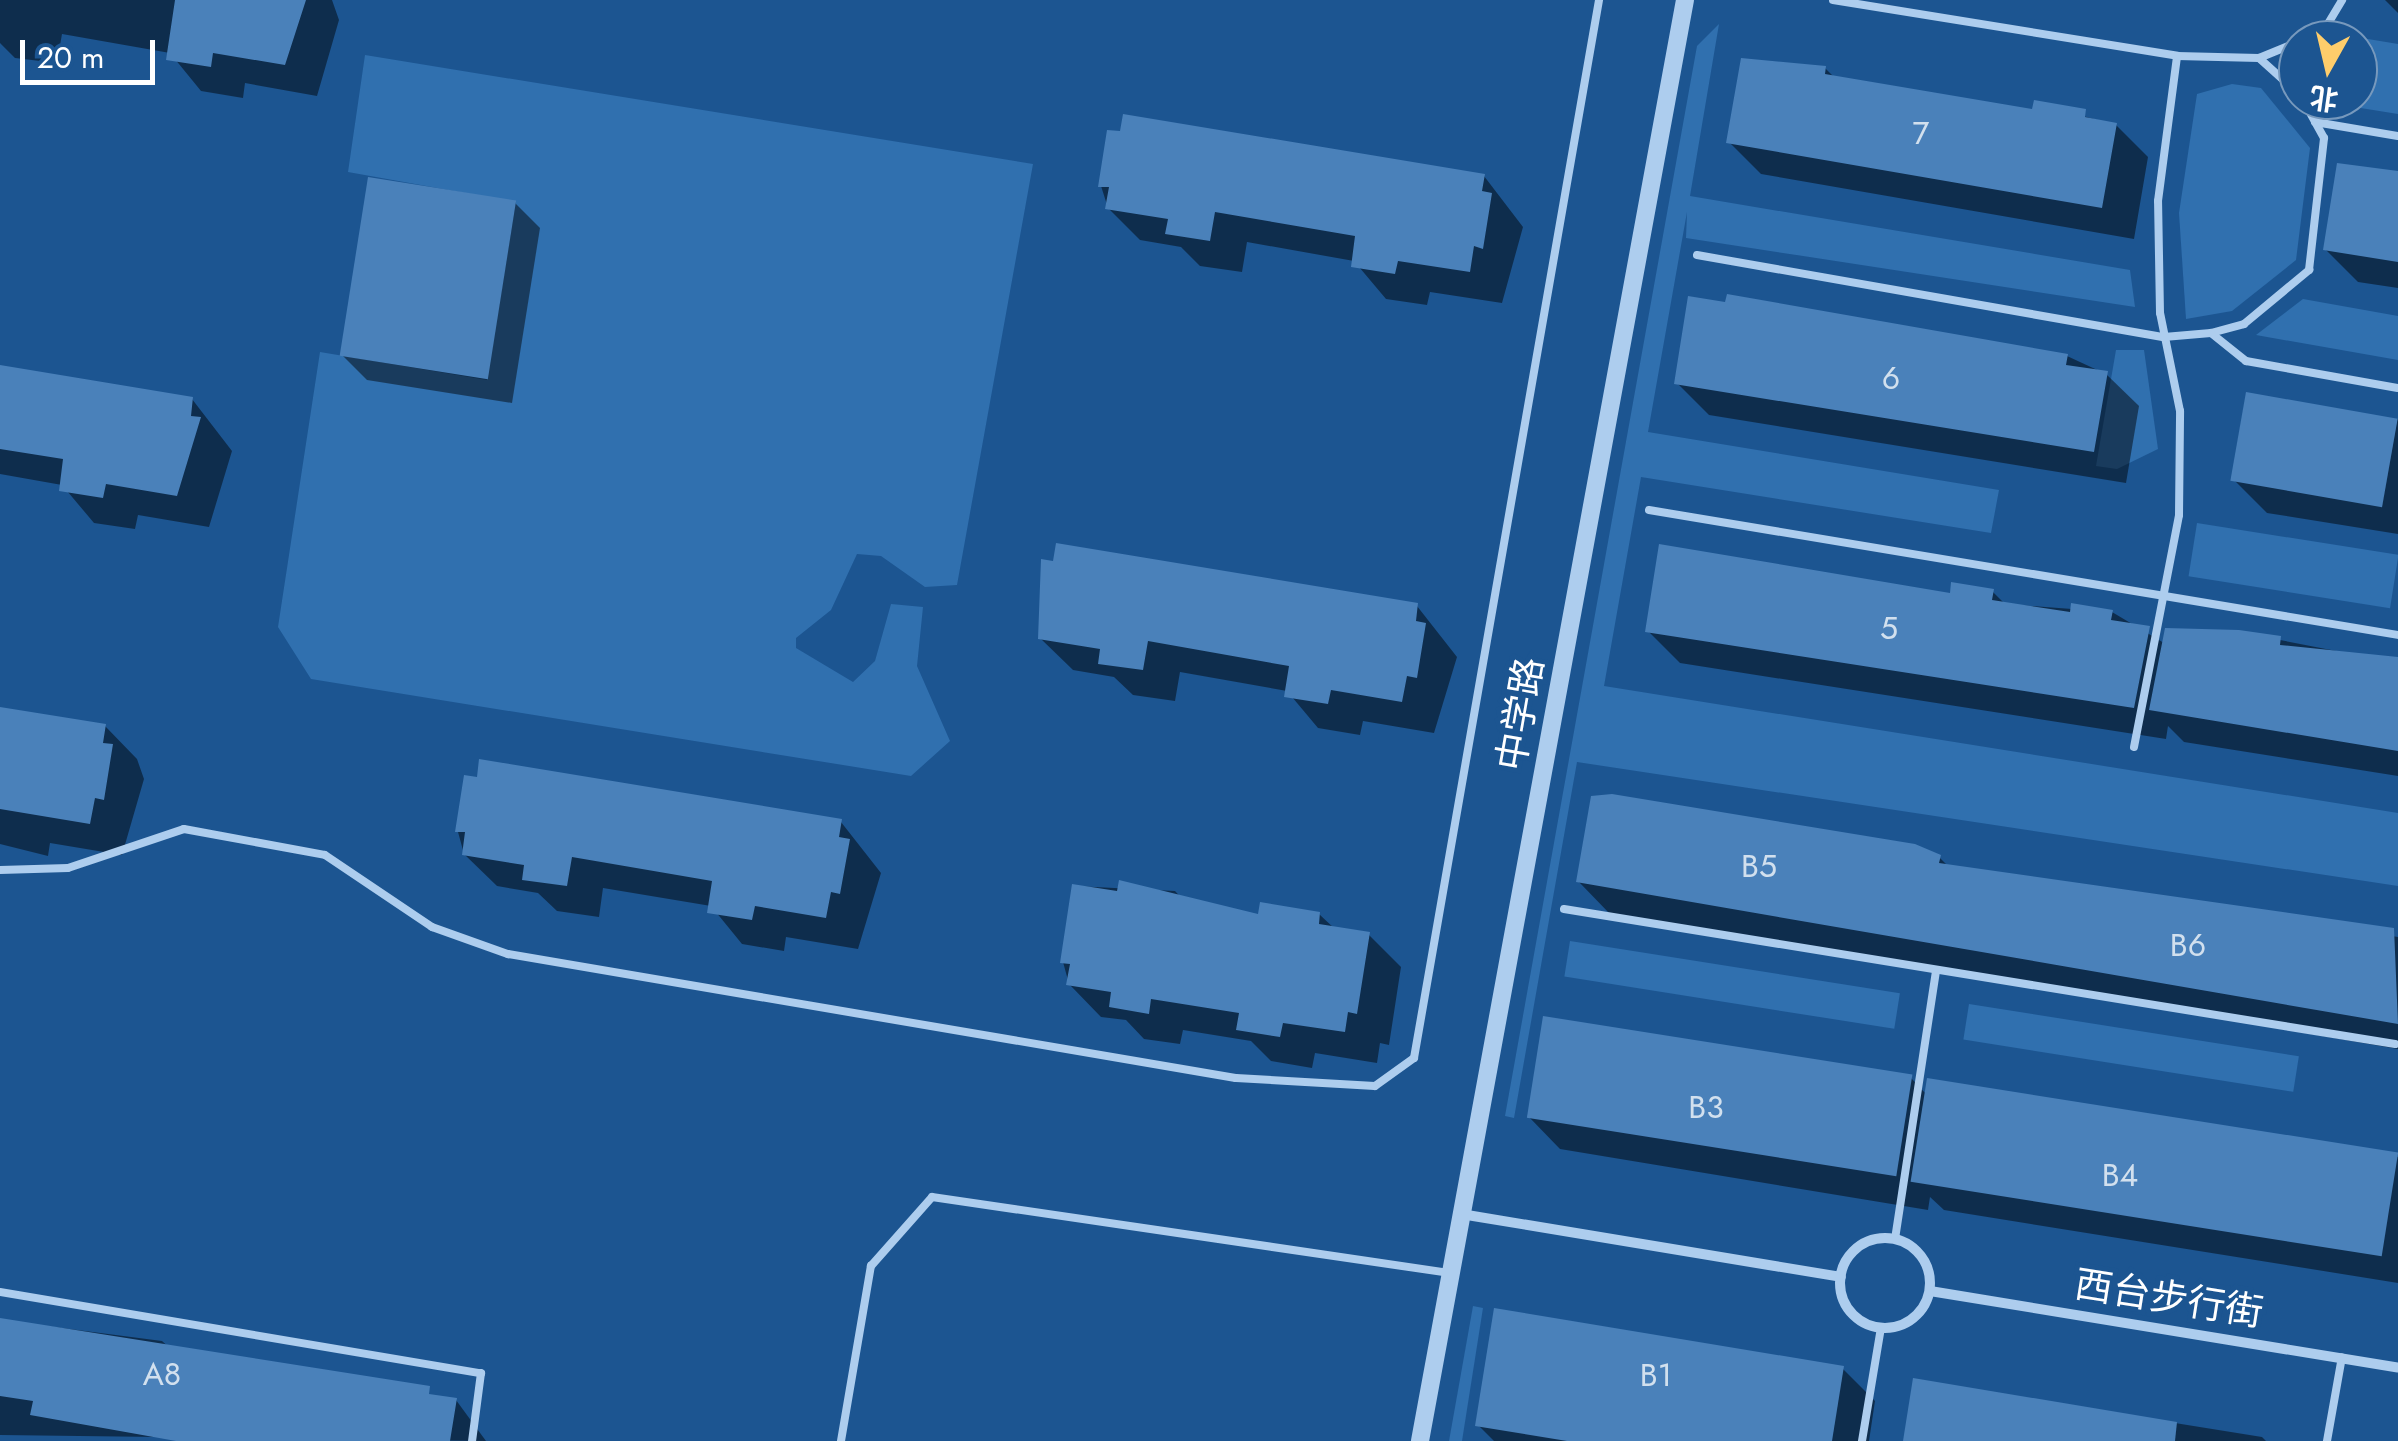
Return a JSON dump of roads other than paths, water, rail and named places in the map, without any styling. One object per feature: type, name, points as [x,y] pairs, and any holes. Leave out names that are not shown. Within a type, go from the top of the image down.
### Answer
[{"type":"street","name":"中学路","points":[[1420,1441],[1686,0]]},
{"type":"street","points":[[1461,1214],[1841,1277]]},
{"type":"street","points":[[1895,1239],[1924,1259],[1930,1291],[1909,1322],[1881,1328],[1854,1315],[1841,1277],[1859,1246],[1895,1239]]},
{"type":"street","name":"西台步行街","points":[[1930,1291],[2398,1368]]},
{"type":"lane","points":[[0,870],[68,868],[184,829],[325,855],[432,927],[508,954],[1236,1078],[1375,1086],[1414,1058],[1599,0]]},
{"type":"lane","points":[[1832,0],[2177,56],[2258,58],[2278,50]]},
{"type":"lane","points":[[2134,747],[2179,515],[2180,411],[2164,337],[2158,200],[2177,56]]},
{"type":"lane","points":[[2258,58],[2278,76]]},
{"type":"lane","points":[[1697,255],[2164,337],[2211,334],[2244,324],[2309,270],[2324,138],[2315,122]]},
{"type":"lane","points":[[2315,122],[2398,136]]},
{"type":"lane","points":[[2211,334],[2246,361],[2398,388]]},
{"type":"lane","points":[[1649,510],[2164,592],[2398,635]]},
{"type":"lane","points":[[1564,909],[2394,1044]]},
{"type":"lane","points":[[1895,1239],[1936,970]]},
{"type":"lane","points":[[841,1441],[871,1266],[932,1196],[1450,1273]]},
{"type":"lane","points":[[0,1292],[481,1373],[472,1441]]},
{"type":"lane","points":[[1862,1441],[1881,1328]]},
{"type":"lane","points":[[2327,1441],[2342,1356]]}]
